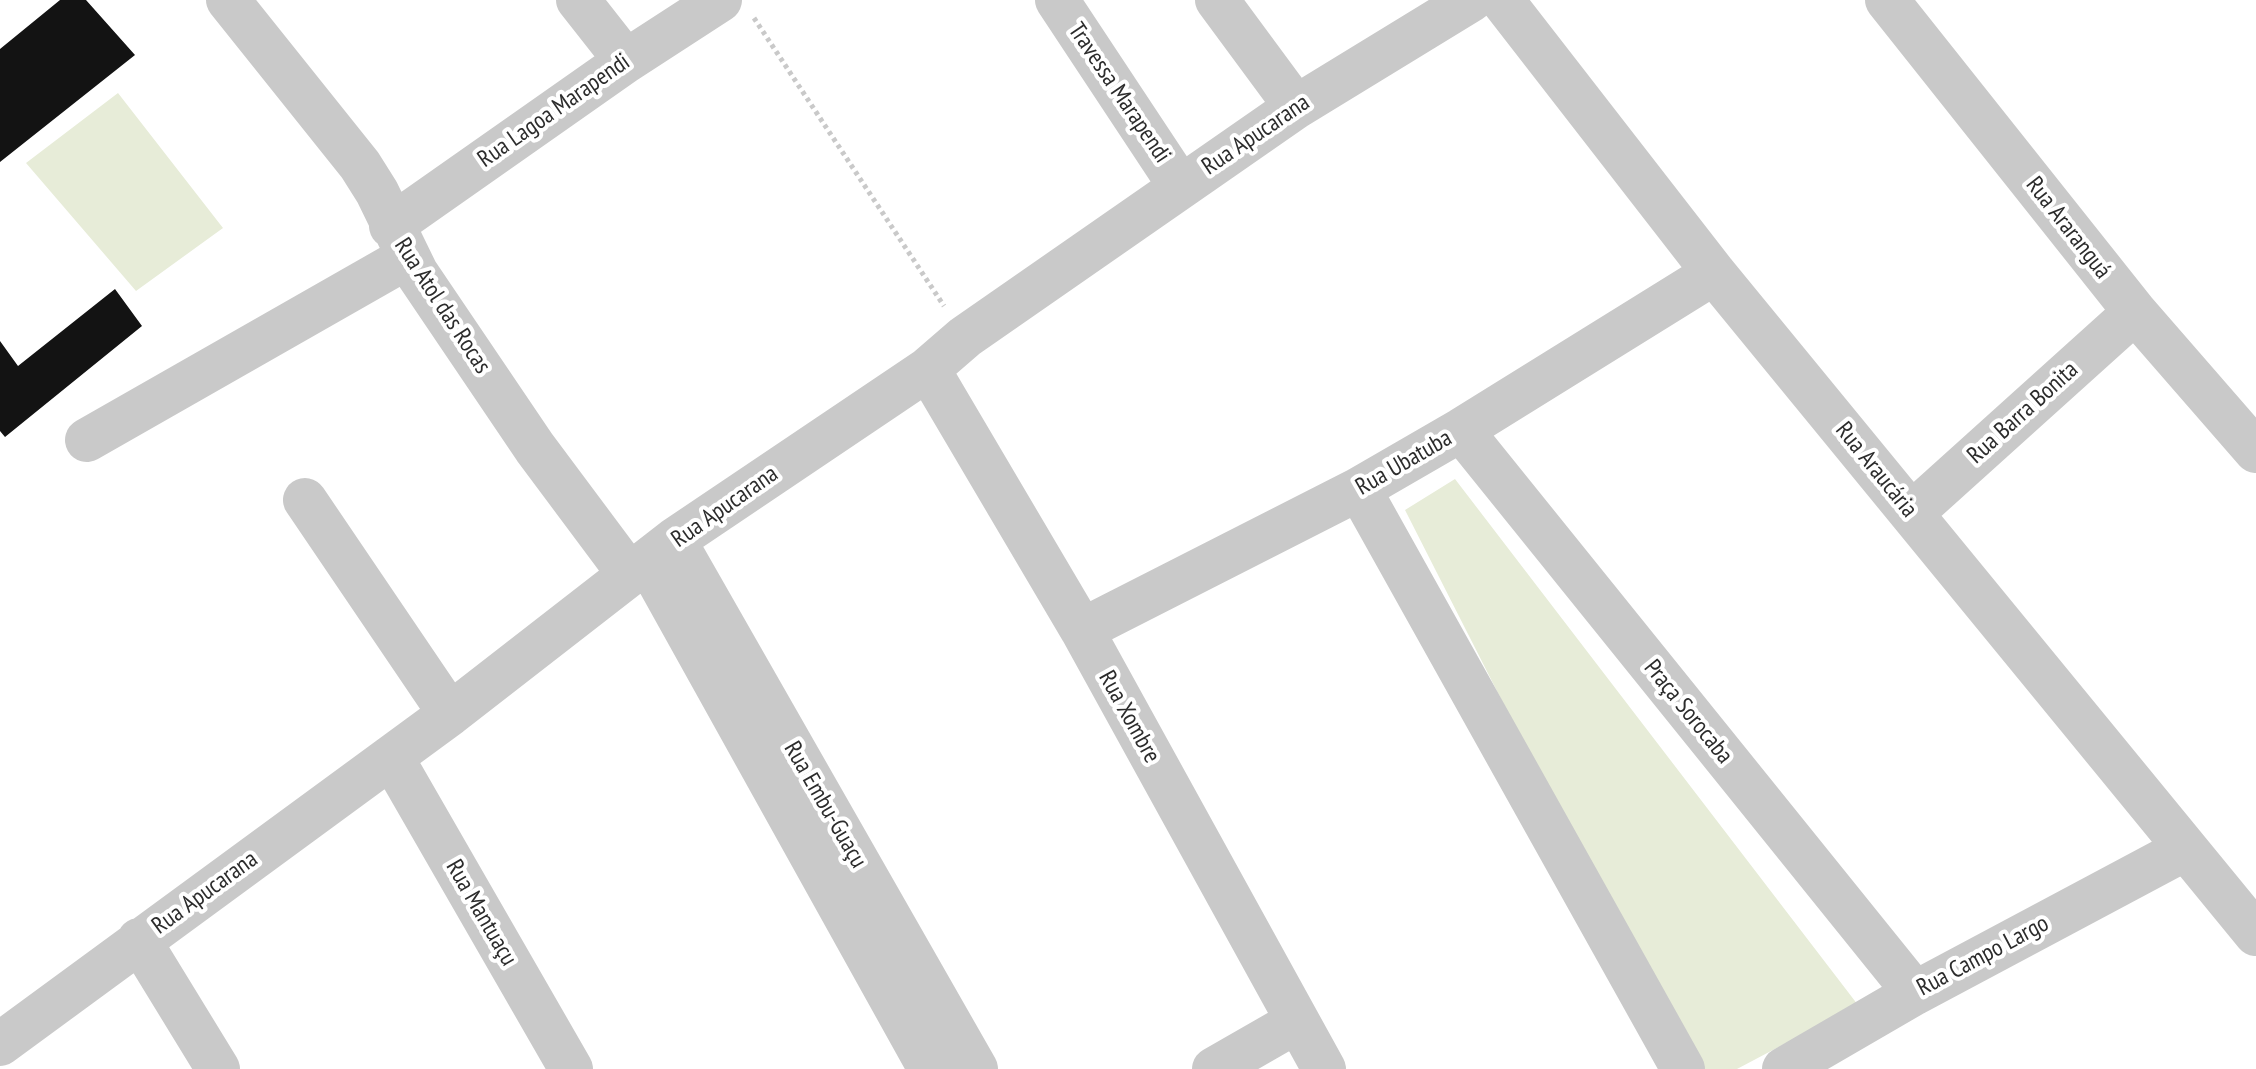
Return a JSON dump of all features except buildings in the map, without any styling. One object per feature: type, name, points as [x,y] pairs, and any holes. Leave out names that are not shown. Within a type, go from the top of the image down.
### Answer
[{"type":"street","name":"Rua Atol das Rocas","points":[[228,0],[360,165],[377,192],[400,242],[535,448],[650,559]]},
{"type":"street","points":[[578,0],[626,61]]},
{"type":"street","name":"Travessa Marapendi","points":[[1057,0],[1180,186]]},
{"type":"street","points":[[1217,0],[1296,107]]},
{"type":"street","name":"Rua Apucarana","points":[[0,1044],[392,758],[650,559],[928,369],[965,337],[1296,107],[1471,0]]},
{"type":"street","name":"Rua Araucária","points":[[1502,0],[1714,273],[2256,934]]},
{"type":"street","name":"Rua Araranguá","points":[[1887,0],[2135,312],[2256,451]]},
{"type":"street","name":"Rua Lagoa Marapendi","points":[[87,440],[400,242],[626,61],[736,6]]},
{"type":"street","name":"Rua Ubatuba","points":[[1082,630],[1359,489],[1461,430],[1714,273]]},
{"type":"street","name":"Rua Barra Bonita","points":[[1912,513],[2135,312]]},
{"type":"street","name":"Rua Xombre","points":[[928,369],[1082,630],[1324,1069]]},
{"type":"street","name":"Praça Sorocaba","points":[[1461,430],[1915,993]]},
{"type":"street","points":[[1359,489],[1683,1069]]},
{"type":"street","points":[[305,500],[450,714]]},
{"type":"street","name":"Rua Embu-Guaçu","points":[[650,559],[930,1069]]},
{"type":"street","name":"Rua Embu-Guaçu","points":[[650,559],[976,1069]]},
{"type":"street","name":"Rua Mantuaçu","points":[[392,758],[571,1069]]},
{"type":"street","name":"Rua Campo Largo","points":[[1784,1069],[1915,993],[2185,849]]},
{"type":"street","points":[[139,940],[218,1069]]},
{"type":"street","points":[[1214,1069],[1296,1022]]},
{"type":"path","points":[[736,6],[965,337]]},
{"type":"green space","points":[[118,93],[223,228],[136,291],[26,163]]},
{"type":"green space","points":[[1455,479],[1858,1005],[1737,1069],[1689,1069],[1405,510]]}]
